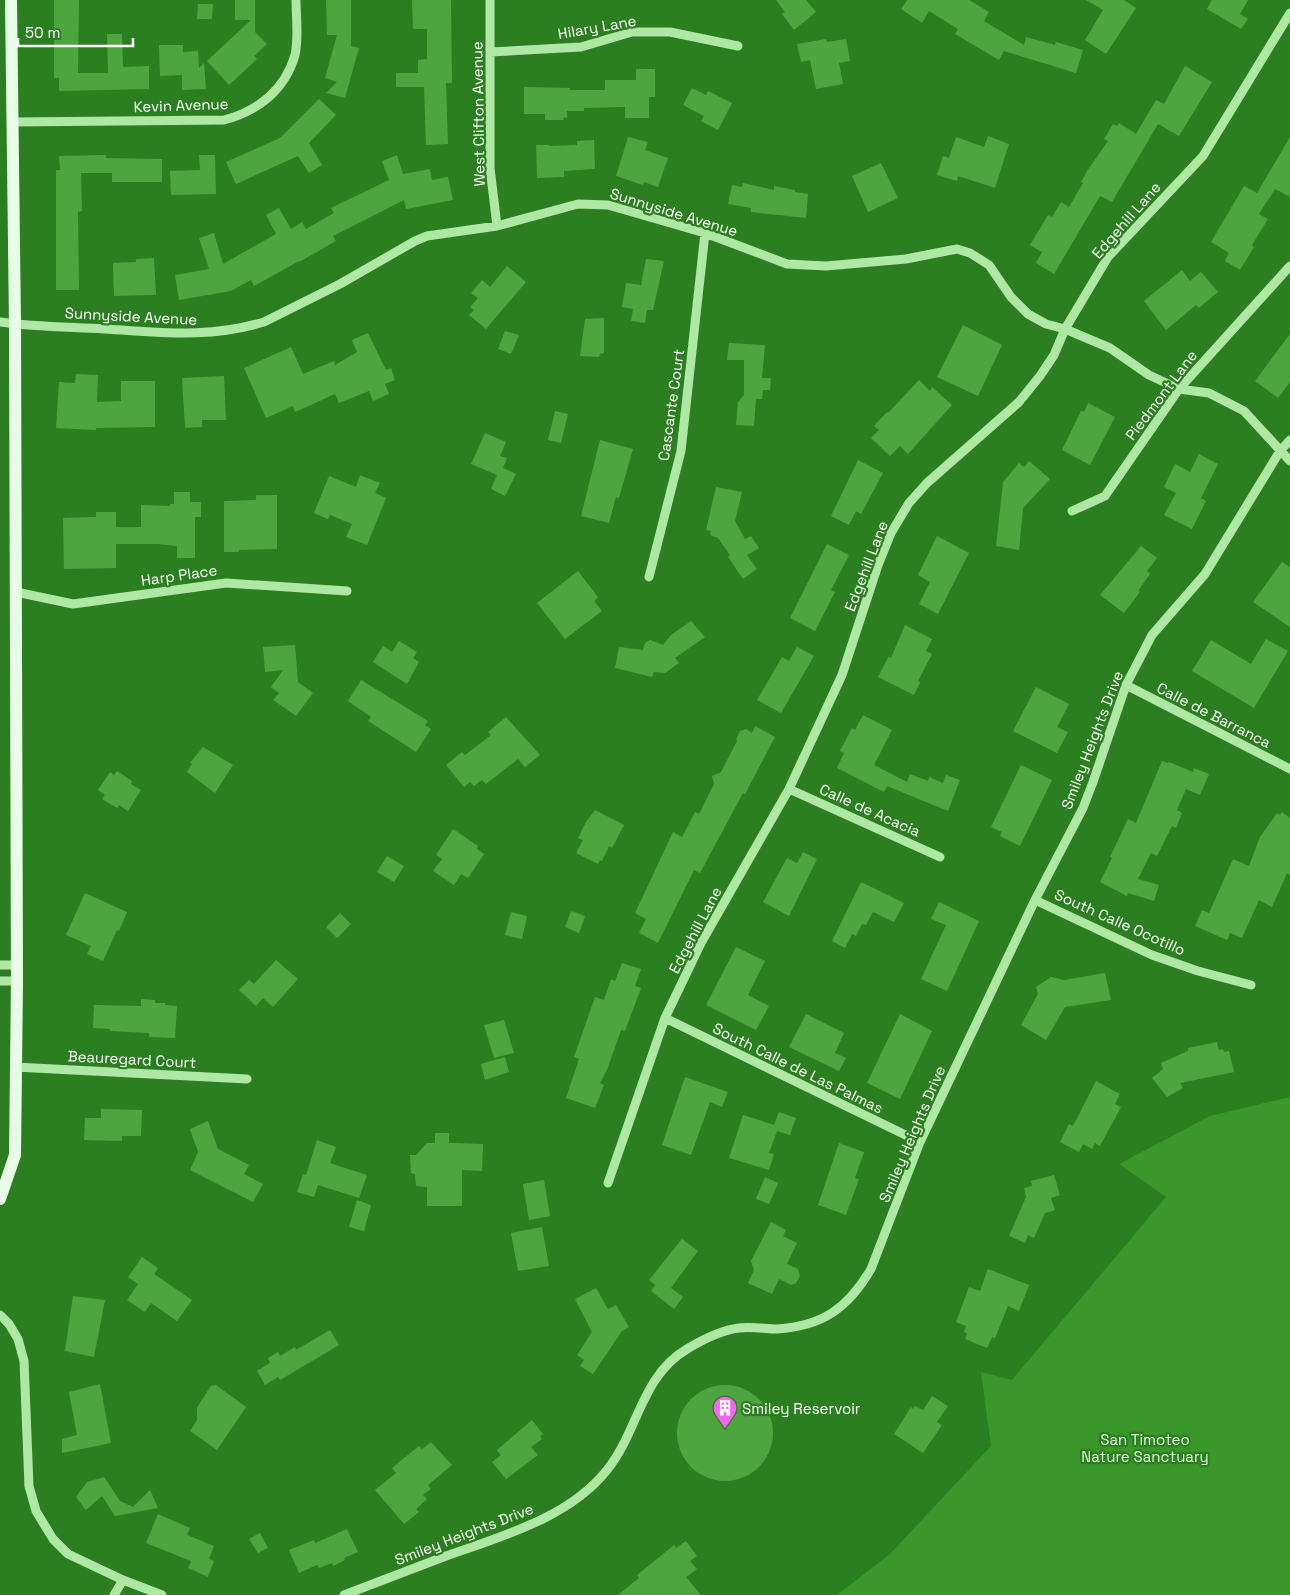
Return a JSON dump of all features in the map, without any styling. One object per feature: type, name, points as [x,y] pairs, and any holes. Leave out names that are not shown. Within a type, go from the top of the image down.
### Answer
[{"type":"main road","points":[[0,1199],[15,1154],[17,981],[14,122],[11,0]]},
{"type":"street","name":"Kevin Avenue","points":[[14,122],[224,120],[240,116],[261,105],[274,92],[287,74],[295,54],[296,0]]},
{"type":"street","name":"West Clifton Avenue","points":[[490,0],[490,168],[497,226]]},
{"type":"street","name":"Edgehill Lane","points":[[608,1182],[665,1018],[701,943],[789,789],[842,675],[878,565],[891,533],[909,503],[927,482],[1019,402],[1040,376],[1054,355],[1065,329],[1108,256],[1203,156],[1290,13]]},
{"type":"street","name":"Hilary Lane","points":[[490,52],[581,47],[632,32],[670,32],[738,46]]},
{"type":"street","name":"Sunnyside Avenue","points":[[0,322],[168,334],[208,334],[264,322],[340,284],[414,240],[427,236],[497,226],[578,204],[608,204],[705,233],[787,264],[826,266],[906,259],[957,249],[970,253],[989,265],[1011,297],[1028,314],[1046,324],[1065,329],[1110,348],[1149,375],[1179,389],[1209,393],[1244,411],[1290,461]]},
{"type":"street","name":"Cascante Court","points":[[649,578],[681,451],[705,233]]},
{"type":"street","name":"Piedmont Lane","points":[[1072,511],[1105,496],[1179,389],[1290,266]]},
{"type":"street","name":"Smiley Heights Drive","points":[[344,1595],[513,1532],[549,1515],[583,1495],[608,1470],[620,1451],[644,1398],[662,1369],[674,1357],[688,1348],[715,1335],[739,1328],[778,1328],[806,1324],[829,1316],[859,1289],[871,1270],[920,1142],[1035,900],[1083,808],[1094,782],[1126,686],[1152,635],[1205,574],[1280,451],[1290,440]]},
{"type":"street","name":"Harp Place","points":[[16,592],[73,604],[226,583],[347,591]]},
{"type":"street","name":"Calle de Barranca","points":[[1126,686],[1290,769]]},
{"type":"street","name":"Calle de Acacia","points":[[789,789],[940,857]]},
{"type":"street","name":"South Calle Ocotillo","points":[[1035,900],[1152,955],[1198,971],[1251,985]]},
{"type":"street","points":[[0,965],[17,965]]},
{"type":"street","points":[[0,981],[17,981]]},
{"type":"street","name":"South Calle de Las Palmas","points":[[665,1018],[920,1142]]},
{"type":"street","name":"Beauregard Court","points":[[15,1067],[247,1078]]},
{"type":"street","points":[[0,1315],[10,1324],[18,1339],[24,1361],[30,1486],[36,1511],[53,1539],[68,1554],[123,1580],[162,1595]]},
{"type":"street","points":[[114,1595],[123,1580]]},
{"type":"green space","name":"San Timoteo Nature Sanctuary","points":[[1290,1097],[1290,1595],[837,1595],[890,1554],[991,1446],[981,1372],[1012,1380],[1166,1197],[1119,1164],[1210,1116]]},
{"type":"building","points":[[54,0],[79,0],[78,73],[108,73],[107,34],[122,34],[123,67],[149,66],[149,89],[59,91],[59,78],[54,78]]},
{"type":"building","points":[[235,0],[255,0],[255,32],[267,44],[254,56],[257,59],[229,85],[207,61],[251,20],[235,20]]},
{"type":"building","points":[[326,0],[351,0],[351,46],[359,48],[345,98],[326,93],[337,82],[325,78],[337,35],[327,35]]},
{"type":"building","points":[[412,0],[451,0],[452,83],[446,83],[448,144],[426,145],[424,87],[396,87],[396,73],[418,73],[418,60],[427,59],[427,29],[413,29]]},
{"type":"building","points":[[776,0],[806,0],[816,12],[794,30],[782,14],[785,12]]},
{"type":"building","points":[[907,0],[969,0],[989,12],[984,21],[1024,45],[1026,37],[1055,45],[1056,42],[1083,50],[1076,73],[1004,51],[999,60],[955,34],[958,29],[929,11],[922,23],[901,9]]},
{"type":"building","points":[[1086,0],[1124,0],[1136,8],[1106,54],[1085,40],[1103,10]]},
{"type":"building","points":[[1212,0],[1248,0],[1240,14],[1248,19],[1241,29],[1207,9]]},
{"type":"building","points":[[198,4],[213,4],[212,19],[197,19]]},
{"type":"building","points":[[826,39],[827,42],[846,39],[850,61],[839,63],[843,84],[816,89],[810,60],[801,62],[797,44]]},
{"type":"building","points":[[159,45],[183,45],[183,52],[198,51],[199,68],[204,63],[206,89],[182,90],[182,75],[160,76]]},
{"type":"building","points":[[1185,66],[1212,82],[1179,136],[1158,124],[1112,202],[1100,196],[1054,274],[1036,263],[1042,252],[1030,245],[1048,215],[1052,217],[1061,202],[1069,207],[1083,183],[1081,182],[1087,171],[1108,141],[1104,139],[1113,124],[1117,126],[1119,123],[1136,134],[1156,100],[1164,104]]},
{"type":"building","points":[[636,69],[655,69],[655,97],[649,97],[649,118],[625,118],[625,107],[584,108],[584,111],[567,111],[567,118],[564,117],[563,120],[545,120],[545,114],[524,114],[524,87],[605,90],[605,80],[636,80]]},
{"type":"building","points":[[692,88],[706,95],[708,91],[732,103],[718,130],[701,121],[704,116],[683,105]]},
{"type":"building","points":[[319,99],[336,115],[309,143],[322,165],[309,173],[298,156],[236,184],[226,162],[280,138]]},
{"type":"building","points":[[988,136],[1009,144],[995,188],[958,176],[957,181],[937,175],[943,156],[949,158],[956,137],[984,147]]},
{"type":"building","points":[[628,137],[648,142],[645,150],[668,158],[658,187],[644,182],[643,185],[616,176]]},
{"type":"building","points":[[1290,137],[1290,197],[1275,189],[1259,214],[1268,219],[1252,245],[1254,247],[1240,270],[1225,261],[1229,253],[1211,242],[1244,186],[1257,193]]},
{"type":"building","points":[[594,140],[595,169],[564,171],[564,177],[537,178],[536,145],[577,145],[577,141]]},
{"type":"building","points":[[106,155],[106,158],[162,159],[162,182],[112,182],[112,173],[81,173],[82,211],[78,212],[79,290],[56,290],[56,170],[60,170],[59,156]]},
{"type":"building","points":[[199,155],[215,155],[216,194],[171,195],[170,171],[200,170]]},
{"type":"building","points":[[397,155],[403,174],[430,169],[432,180],[448,177],[453,200],[406,209],[404,200],[333,236],[336,241],[254,286],[251,280],[231,291],[179,300],[175,275],[209,269],[199,238],[214,233],[223,264],[276,234],[266,215],[279,208],[291,229],[302,222],[306,229],[334,213],[331,208],[389,180],[382,161]]},
{"type":"building","points":[[881,163],[898,198],[868,212],[852,176]]},
{"type":"building","points":[[743,183],[774,190],[774,186],[808,194],[806,218],[751,212],[751,208],[728,204],[732,185],[742,187]]},
{"type":"building","points":[[154,258],[156,295],[114,296],[113,263],[136,262],[136,259]]},
{"type":"building","points":[[646,259],[664,261],[653,310],[647,310],[645,323],[631,321],[633,309],[622,307],[626,283],[641,285]]},
{"type":"building","points":[[507,266],[526,282],[486,329],[469,315],[474,310],[470,307],[478,298],[471,293],[482,280],[490,287]]},
{"type":"building","points":[[1182,270],[1190,281],[1201,272],[1218,292],[1199,308],[1196,305],[1166,330],[1144,301]]},
{"type":"building","points":[[604,318],[604,353],[600,354],[599,357],[580,356],[585,319]]},
{"type":"building","points":[[963,325],[1002,345],[978,396],[937,377]]},
{"type":"building","points":[[505,331],[519,335],[511,354],[498,349]]},
{"type":"building","points":[[368,333],[386,370],[391,368],[395,380],[385,384],[389,394],[373,401],[369,391],[339,403],[335,394],[295,412],[293,406],[266,418],[244,368],[291,347],[303,374],[334,361],[335,365],[357,352],[352,340]]},
{"type":"building","points":[[1290,334],[1290,382],[1278,398],[1255,381]]},
{"type":"building","points":[[729,343],[765,345],[762,378],[771,378],[770,390],[763,390],[762,399],[756,399],[754,426],[736,425],[738,402],[744,395],[744,360],[727,360]]},
{"type":"building","points":[[76,374],[98,375],[97,402],[121,401],[121,381],[155,381],[155,427],[96,428],[96,430],[56,428],[59,382],[75,383]]},
{"type":"building","points":[[224,376],[226,420],[202,420],[202,427],[185,428],[182,378]]},
{"type":"building","points":[[919,380],[930,391],[932,387],[952,405],[908,454],[900,446],[890,456],[871,438],[879,430],[874,426]]},
{"type":"building","points":[[1088,403],[1115,417],[1090,465],[1062,450],[1081,411],[1084,412]]},
{"type":"building","points":[[555,411],[568,414],[561,443],[548,440]]},
{"type":"building","points":[[485,433],[506,442],[500,456],[507,458],[503,468],[516,474],[505,496],[491,489],[497,475],[471,464]]},
{"type":"building","points":[[600,440],[633,449],[619,498],[616,497],[609,523],[581,516]]},
{"type":"building","points":[[1199,454],[1218,464],[1201,498],[1206,501],[1192,529],[1164,515],[1176,493],[1164,487],[1175,464],[1190,472]]},
{"type":"building","points":[[858,460],[883,473],[861,514],[856,511],[849,525],[831,516]]},
{"type":"building","points":[[1029,461],[1050,479],[1023,508],[1019,550],[996,546],[1003,482],[1019,463],[1024,467]]},
{"type":"building","points":[[360,475],[380,483],[375,493],[386,498],[367,545],[346,537],[352,524],[330,515],[328,519],[314,513],[329,476],[356,487]]},
{"type":"building","points":[[716,487],[742,492],[735,521],[745,539],[751,536],[759,548],[747,555],[757,569],[743,579],[718,538],[710,535],[711,531],[706,530]]},
{"type":"building","points":[[174,492],[190,492],[190,502],[201,502],[201,517],[195,517],[195,558],[177,558],[177,546],[116,544],[116,568],[64,569],[63,518],[96,517],[96,512],[116,512],[116,527],[141,527],[141,505],[170,506],[170,504],[174,504]]},
{"type":"building","points":[[256,495],[277,495],[277,549],[224,552],[224,501],[256,500]]},
{"type":"building","points":[[937,536],[969,553],[938,614],[919,604],[930,582],[918,575]]},
{"type":"building","points":[[827,544],[849,555],[831,590],[835,592],[815,631],[790,618]]},
{"type":"building","points":[[1141,546],[1157,558],[1147,571],[1150,574],[1138,591],[1140,592],[1124,613],[1100,595]]},
{"type":"building","points":[[1282,562],[1290,567],[1290,627],[1253,602]]},
{"type":"building","points":[[578,571],[598,597],[594,601],[602,611],[565,639],[537,603]]},
{"type":"building","points":[[691,621],[705,637],[675,658],[679,663],[665,673],[654,672],[652,677],[615,668],[619,647],[643,650],[645,643],[650,640],[663,645],[671,635]]},
{"type":"building","points":[[905,625],[932,639],[926,651],[932,654],[918,681],[920,683],[914,695],[878,677],[889,656],[891,658]]},
{"type":"building","points":[[1266,639],[1288,651],[1254,708],[1192,671],[1211,640],[1251,664]]},
{"type":"building","points":[[399,641],[417,652],[413,658],[419,662],[407,684],[373,662],[383,646],[392,652]]},
{"type":"building","points":[[295,645],[298,682],[313,693],[296,716],[273,700],[279,693],[271,687],[283,670],[265,672],[263,647]]},
{"type":"building","points":[[797,647],[814,656],[781,713],[757,700],[782,657],[789,661]]},
{"type":"building","points":[[361,680],[428,721],[425,725],[431,729],[416,752],[368,721],[371,717],[348,701]]},
{"type":"building","points":[[1036,687],[1069,704],[1057,727],[1068,732],[1057,753],[1013,731]]},
{"type":"building","points":[[863,715],[892,730],[874,765],[907,782],[910,774],[928,781],[929,777],[943,783],[946,775],[960,780],[948,811],[887,786],[884,792],[837,768],[844,753],[840,751],[852,728],[855,730]]},
{"type":"building","points":[[506,717],[540,755],[525,767],[518,759],[486,784],[482,780],[474,786],[470,782],[464,787],[446,765],[462,752],[465,755],[491,735],[488,732]]},
{"type":"building","points":[[755,726],[775,737],[700,873],[694,870],[658,943],[639,933],[646,919],[635,913],[673,832],[682,837],[695,812],[699,814],[714,784],[712,776],[721,772],[740,731],[746,729],[752,733]]},
{"type":"building","points":[[203,747],[233,765],[215,793],[187,772],[192,764],[190,763]]},
{"type":"building","points":[[1162,761],[1193,772],[1194,768],[1209,774],[1200,795],[1186,789],[1177,810],[1182,813],[1176,828],[1172,826],[1157,856],[1151,853],[1138,879],[1159,885],[1154,901],[1128,893],[1127,896],[1100,882],[1128,819],[1136,823]]},
{"type":"building","points":[[1021,765],[1052,780],[1020,846],[1000,836],[1002,832],[991,827]]},
{"type":"building","points":[[117,771],[132,781],[131,784],[141,790],[128,811],[119,805],[117,808],[102,799],[105,795],[98,790],[110,772],[114,775]]},
{"type":"building","points":[[595,810],[624,825],[612,848],[609,846],[602,861],[600,860],[598,864],[576,853],[583,840],[578,838]]},
{"type":"building","points":[[1282,812],[1290,818],[1290,875],[1287,873],[1272,907],[1259,900],[1242,938],[1230,933],[1227,940],[1195,926],[1202,910],[1209,913],[1233,859],[1249,866],[1260,837],[1277,813],[1280,815]]},
{"type":"building","points":[[453,829],[478,846],[477,849],[484,854],[468,878],[461,874],[454,885],[433,871],[442,859],[436,855]]},
{"type":"building","points":[[803,852],[817,859],[789,916],[763,902],[787,858],[797,863]]},
{"type":"building","points":[[387,856],[404,866],[394,882],[377,872]]},
{"type":"building","points":[[861,882],[904,903],[894,922],[873,912],[866,925],[862,924],[856,936],[852,934],[845,948],[832,941]]},
{"type":"building","points":[[85,893],[127,912],[103,961],[87,954],[91,946],[66,935]]},
{"type":"building","points":[[939,902],[979,921],[947,991],[921,979],[946,925],[931,919]]},
{"type":"building","points":[[571,911],[585,916],[579,933],[565,927]]},
{"type":"building","points":[[511,912],[527,916],[522,939],[505,935]]},
{"type":"building","points":[[340,913],[351,924],[337,938],[326,927]]},
{"type":"building","points":[[736,947],[765,961],[748,995],[769,1006],[756,1030],[706,1005]]},
{"type":"building","points":[[276,960],[298,979],[273,1007],[263,998],[256,1006],[239,990],[249,980],[254,984]]},
{"type":"building","points":[[622,963],[641,969],[635,986],[641,988],[625,1031],[621,1030],[607,1070],[600,1083],[604,1085],[595,1108],[566,1098],[579,1059],[574,1057],[595,997],[604,1000],[611,979],[615,981]]},
{"type":"building","points":[[1105,973],[1111,1000],[1065,1007],[1046,1040],[1021,1025],[1038,994],[1036,987],[1051,977],[1064,980]]},
{"type":"building","points":[[141,999],[155,1000],[155,1003],[177,1006],[175,1038],[149,1037],[149,1033],[93,1028],[94,1005],[141,1006]]},
{"type":"building","points":[[806,1014],[844,1033],[835,1053],[846,1058],[839,1071],[789,1047]]},
{"type":"building","points":[[900,1014],[932,1031],[900,1099],[867,1083]]},
{"type":"building","points":[[504,1020],[514,1053],[494,1058],[484,1025]]},
{"type":"building","points":[[1217,1042],[1219,1050],[1229,1051],[1234,1072],[1180,1083],[1183,1088],[1167,1097],[1152,1078],[1163,1069],[1161,1063],[1188,1051],[1188,1048]]},
{"type":"building","points":[[505,1057],[509,1072],[485,1080],[481,1064]]},
{"type":"building","points":[[685,1077],[728,1092],[722,1107],[710,1102],[691,1155],[662,1145]]},
{"type":"building","points":[[1096,1081],[1120,1094],[1115,1104],[1121,1107],[1100,1146],[1095,1143],[1092,1149],[1083,1144],[1079,1152],[1060,1142],[1069,1124],[1073,1126]]},
{"type":"building","points":[[101,1109],[142,1110],[141,1136],[122,1136],[122,1141],[84,1140],[85,1118],[101,1118]]},
{"type":"building","points":[[779,1112],[796,1118],[790,1135],[777,1131],[769,1153],[774,1154],[769,1170],[729,1158],[743,1115],[774,1125]]},
{"type":"building","points":[[208,1121],[218,1149],[249,1165],[244,1174],[263,1184],[253,1202],[190,1170],[198,1152],[190,1129]]},
{"type":"building","points":[[435,1133],[449,1133],[449,1143],[483,1144],[482,1171],[462,1170],[462,1206],[427,1206],[427,1187],[416,1186],[415,1174],[411,1173],[410,1155],[416,1155],[427,1143],[435,1143]]},
{"type":"building","points":[[317,1140],[336,1147],[330,1163],[367,1175],[359,1198],[318,1185],[314,1197],[297,1192],[303,1174],[306,1175]]},
{"type":"building","points":[[839,1143],[864,1152],[855,1178],[859,1179],[846,1215],[818,1205]]},
{"type":"building","points":[[1054,1175],[1060,1195],[1051,1198],[1055,1210],[1045,1213],[1034,1238],[1028,1235],[1025,1243],[1009,1236],[1026,1197],[1024,1188],[1032,1186],[1031,1181]]},
{"type":"building","points":[[765,1177],[778,1183],[769,1204],[756,1199]]},
{"type":"building","points":[[544,1180],[550,1216],[529,1220],[523,1184]]},
{"type":"building","points":[[357,1200],[371,1205],[364,1231],[349,1227]]},
{"type":"building","points":[[771,1222],[786,1230],[783,1236],[797,1243],[787,1264],[798,1269],[800,1276],[796,1283],[791,1285],[779,1279],[772,1294],[748,1283],[754,1270],[751,1261]]},
{"type":"building","points":[[542,1227],[549,1266],[518,1271],[511,1233]]},
{"type":"building","points":[[682,1239],[698,1251],[671,1288],[683,1297],[674,1309],[651,1291],[655,1285],[649,1280]]},
{"type":"building","points":[[142,1257],[158,1268],[154,1274],[192,1300],[177,1321],[151,1303],[145,1312],[127,1300],[138,1284],[128,1277]]},
{"type":"building","points":[[988,1269],[1029,1285],[1019,1311],[1008,1306],[995,1338],[992,1337],[987,1348],[965,1339],[967,1333],[964,1332],[966,1326],[956,1322],[969,1287],[980,1291]]},
{"type":"building","points":[[596,1288],[608,1309],[616,1305],[629,1327],[622,1331],[593,1374],[580,1366],[584,1360],[577,1355],[592,1332],[575,1299]]},
{"type":"building","points":[[73,1296],[105,1300],[94,1357],[65,1351]]},
{"type":"building","points":[[330,1330],[339,1345],[280,1380],[278,1377],[265,1385],[257,1371],[270,1363],[268,1358],[278,1352],[280,1356],[295,1347],[296,1350]]},
{"type":"building","points":[[100,1384],[111,1443],[62,1453],[62,1439],[77,1435],[69,1392]]},
{"type":"building","points":[[216,1385],[246,1407],[217,1450],[190,1431],[197,1420],[197,1408],[211,1386]]},
{"type":"building","name":"Smiley Reservoir","points":[[716,1385],[734,1385],[752,1393],[765,1406],[773,1424],[770,1452],[752,1473],[734,1481],[716,1481],[698,1473],[685,1460],[677,1442],[677,1424],[685,1406],[698,1393]]},
{"type":"building","points":[[932,1396],[948,1406],[937,1422],[942,1425],[923,1453],[894,1434],[911,1407],[913,1409],[915,1406],[923,1410]]},
{"type":"building","points":[[532,1420],[543,1434],[540,1436],[542,1439],[531,1447],[538,1455],[506,1479],[492,1462],[501,1455],[497,1450]]},
{"type":"building","points":[[431,1442],[452,1465],[428,1485],[431,1489],[423,1495],[427,1499],[416,1509],[419,1512],[404,1524],[375,1490],[396,1473],[392,1468],[419,1446],[422,1449]]},
{"type":"building","points":[[104,1477],[120,1501],[133,1507],[150,1490],[158,1508],[115,1516],[102,1496],[86,1510],[76,1497],[87,1482]]},
{"type":"building","points":[[158,1514],[190,1528],[187,1535],[214,1546],[209,1559],[214,1561],[208,1577],[188,1568],[191,1561],[146,1543]]},
{"type":"building","points":[[347,1529],[358,1552],[344,1558],[345,1560],[333,1566],[332,1563],[319,1568],[317,1565],[299,1573],[289,1550],[314,1540],[315,1543]]},
{"type":"building","points":[[260,1533],[268,1548],[258,1553],[249,1539]]},
{"type":"building","points":[[686,1541],[697,1556],[690,1561],[697,1569],[686,1577],[701,1595],[618,1595],[639,1578],[637,1575],[674,1545],[676,1548]]},
{"type":"place","name":"Smiley Reservoir","points":[[725,1429]]}]
